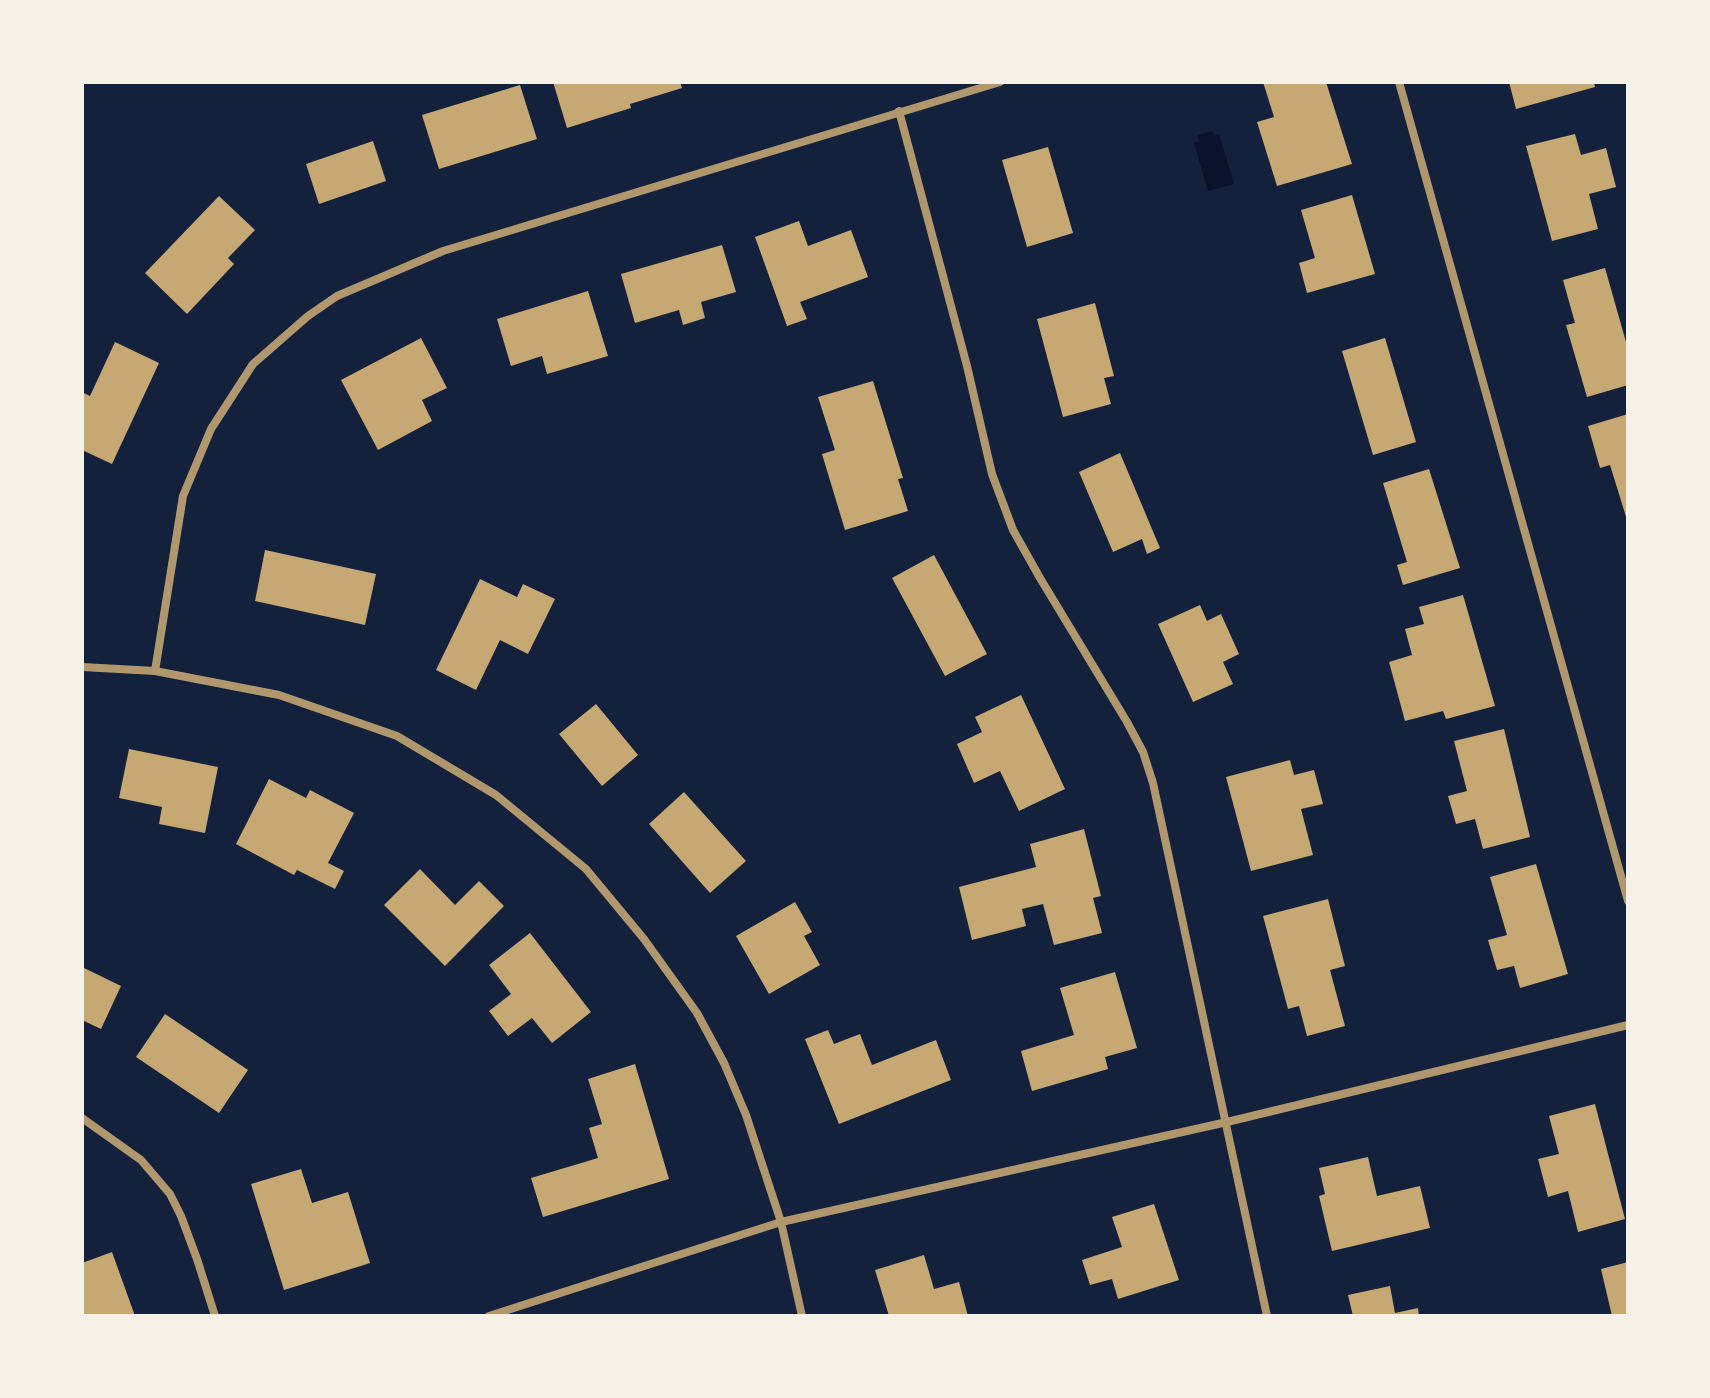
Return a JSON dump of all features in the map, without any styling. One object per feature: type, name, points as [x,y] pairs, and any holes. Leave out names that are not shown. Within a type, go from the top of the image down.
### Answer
[{"type":"street","points":[[155,671],[183,496],[211,429],[253,364],[308,316],[337,296],[443,251],[1000,82]]},
{"type":"street","points":[[1399,82],[1628,901]]},
{"type":"street","points":[[899,111],[967,366],[992,474],[1013,530],[1127,722],[1153,783],[1267,1316]]},
{"type":"street","points":[[82,667],[155,671],[279,695],[397,736],[496,795],[586,869],[644,939],[697,1013],[724,1063],[746,1115],[781,1222],[802,1316]]},
{"type":"street","points":[[489,1316],[781,1222],[1227,1122],[1628,1025]]},
{"type":"street","points":[[82,1118],[141,1160],[170,1194],[197,1259],[215,1316]]},
{"type":"water","points":[[1213,131],[1214,135],[1219,134],[1234,184],[1208,191],[1194,143],[1199,141],[1198,135]]},
{"type":"building","points":[[553,82],[680,82],[682,88],[567,128]]},
{"type":"building","points":[[1263,82],[1326,82],[1352,164],[1277,186],[1257,122],[1274,117]]},
{"type":"building","points":[[1509,82],[1594,82],[1595,87],[1516,109]]},
{"type":"building","points":[[520,85],[537,139],[439,169],[422,115]]},
{"type":"building","points":[[1575,134],[1581,155],[1606,148],[1616,187],[1589,194],[1598,229],[1552,241],[1526,146]]},
{"type":"building","points":[[373,141],[386,181],[319,204],[306,164]]},
{"type":"building","points":[[1048,147],[1073,233],[1027,247],[1002,160]]},
{"type":"building","points":[[1352,195],[1375,274],[1307,293],[1299,263],[1315,258],[1301,210]]},
{"type":"building","points":[[219,196],[255,230],[228,258],[234,264],[187,314],[145,273]]},
{"type":"building","points":[[799,221],[808,246],[851,230],[868,277],[800,302],[807,319],[787,326],[755,237]]},
{"type":"building","points":[[722,245],[736,292],[701,302],[705,318],[683,325],[679,310],[635,323],[621,274]]},
{"type":"building","points":[[1605,268],[1628,349],[1628,385],[1587,397],[1566,325],[1575,323],[1563,280]]},
{"type":"building","points":[[588,291],[608,356],[547,374],[542,356],[511,366],[497,319]]},
{"type":"building","points":[[1095,303],[1114,376],[1104,378],[1111,404],[1063,417],[1037,319]]},
{"type":"building","points":[[421,338],[447,388],[422,400],[432,421],[378,450],[341,380]]},
{"type":"building","points":[[1385,338],[1416,442],[1373,455],[1342,351]]},
{"type":"building","points":[[115,342],[159,363],[112,464],[82,450],[82,392],[90,396]]},
{"type":"building","points":[[873,381],[903,478],[898,479],[908,511],[845,530],[822,454],[835,450],[818,397]]},
{"type":"building","points":[[1628,414],[1627,520],[1610,465],[1600,468],[1588,426]]},
{"type":"building","points":[[1120,453],[1160,548],[1147,554],[1142,539],[1113,552],[1079,472]]},
{"type":"building","points":[[1429,469],[1460,568],[1403,585],[1397,565],[1407,562],[1383,483]]},
{"type":"building","points":[[265,550],[376,574],[365,625],[255,601]]},
{"type":"building","points":[[934,555],[987,654],[945,676],[892,578]]},
{"type":"building","points":[[480,579],[517,597],[523,584],[555,599],[528,654],[500,640],[476,690],[436,670]]},
{"type":"building","points":[[1463,595],[1495,706],[1446,719],[1443,711],[1405,721],[1389,662],[1412,655],[1405,629],[1424,624],[1419,607]]},
{"type":"building","points":[[1200,605],[1207,621],[1221,614],[1239,654],[1223,662],[1233,684],[1193,702],[1158,624]]},
{"type":"building","points":[[1021,695],[1065,789],[1019,811],[1000,771],[974,783],[957,744],[982,732],[975,717]]},
{"type":"building","points":[[596,704],[638,755],[602,786],[559,734]]},
{"type":"building","points":[[1504,729],[1530,837],[1483,849],[1475,819],[1456,824],[1448,796],[1467,791],[1454,741]]},
{"type":"building","points":[[129,749],[218,767],[205,833],[159,824],[162,807],[119,798]]},
{"type":"building","points":[[1290,760],[1294,775],[1314,770],[1323,804],[1301,809],[1313,855],[1251,871],[1226,777]]},
{"type":"building","points":[[269,779],[306,798],[310,790],[354,813],[328,863],[344,871],[335,889],[297,870],[294,875],[236,844]]},
{"type":"building","points":[[684,792],[746,861],[710,893],[649,824]]},
{"type":"building","points":[[1084,829],[1101,896],[1093,898],[1102,933],[1054,945],[1043,904],[1022,909],[1026,926],[972,940],[959,887],[1036,867],[1030,844]]},
{"type":"building","points":[[1536,864],[1568,974],[1520,988],[1514,966],[1497,970],[1488,940],[1507,935],[1490,877]]},
{"type":"building","points":[[420,869],[455,905],[479,881],[504,906],[445,966],[384,905]]},
{"type":"building","points":[[1328,899],[1345,966],[1330,970],[1345,1026],[1307,1036],[1299,1006],[1288,1009],[1263,916]]},
{"type":"building","points":[[795,902],[812,932],[804,936],[820,965],[769,994],[736,936]]},
{"type":"building","points":[[530,933],[591,1012],[552,1043],[532,1018],[508,1036],[489,1011],[511,994],[489,965]]},
{"type":"building","points":[[82,967],[121,986],[101,1029],[82,1020]]},
{"type":"building","points":[[1115,972],[1137,1048],[1105,1057],[1108,1069],[1032,1091],[1021,1051],[1074,1035],[1060,988]]},
{"type":"building","points":[[165,1014],[248,1070],[219,1113],[136,1057]]},
{"type":"building","points":[[828,1030],[834,1044],[860,1034],[872,1065],[936,1040],[951,1080],[839,1124],[805,1039]]},
{"type":"building","points":[[635,1064],[669,1179],[543,1217],[531,1178],[598,1158],[589,1128],[602,1124],[588,1079]]},
{"type":"building","points":[[1595,1104],[1625,1219],[1578,1232],[1568,1191],[1548,1197],[1538,1159],[1559,1154],[1549,1116]]},
{"type":"building","points":[[1368,1157],[1377,1196],[1420,1186],[1430,1228],[1332,1251],[1319,1196],[1325,1194],[1319,1168]]},
{"type":"building","points":[[301,1169],[312,1203],[348,1192],[370,1263],[284,1290],[251,1184]]},
{"type":"building","points":[[1154,1204],[1179,1280],[1118,1299],[1112,1279],[1090,1285],[1082,1260],[1122,1247],[1112,1217]]},
{"type":"building","points":[[112,1252],[135,1316],[82,1316],[82,1263]]},
{"type":"building","points":[[924,1255],[934,1289],[959,1282],[968,1316],[889,1316],[875,1270]]},
{"type":"building","points":[[1628,1262],[1628,1316],[1612,1316],[1601,1269]]},
{"type":"building","points":[[1390,1286],[1395,1313],[1418,1308],[1419,1316],[1353,1316],[1348,1295]]}]
